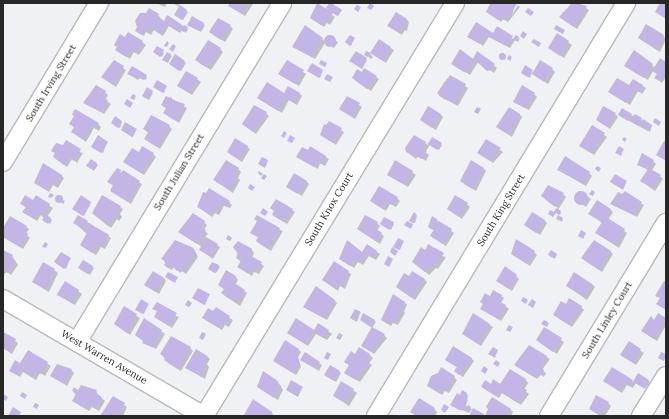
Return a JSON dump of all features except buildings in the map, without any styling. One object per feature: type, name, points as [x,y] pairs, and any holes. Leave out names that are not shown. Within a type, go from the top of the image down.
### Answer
[{"type":"street","name":"South Irving Street","points":[[3,162],[99,3]]},
{"type":"street","name":"South Julian Street","points":[[77,342],[282,3]]},
{"type":"street","name":"South Knox Court","points":[[204,416],[455,3]]},
{"type":"street","name":"South King Street","points":[[376,416],[626,3]]},
{"type":"street","name":"South Linley Court","points":[[549,416],[666,223]]},
{"type":"street","name":"West Warren Avenue","points":[[3,299],[204,416]]},
{"type":"street","points":[[641,416],[666,376]]}]
